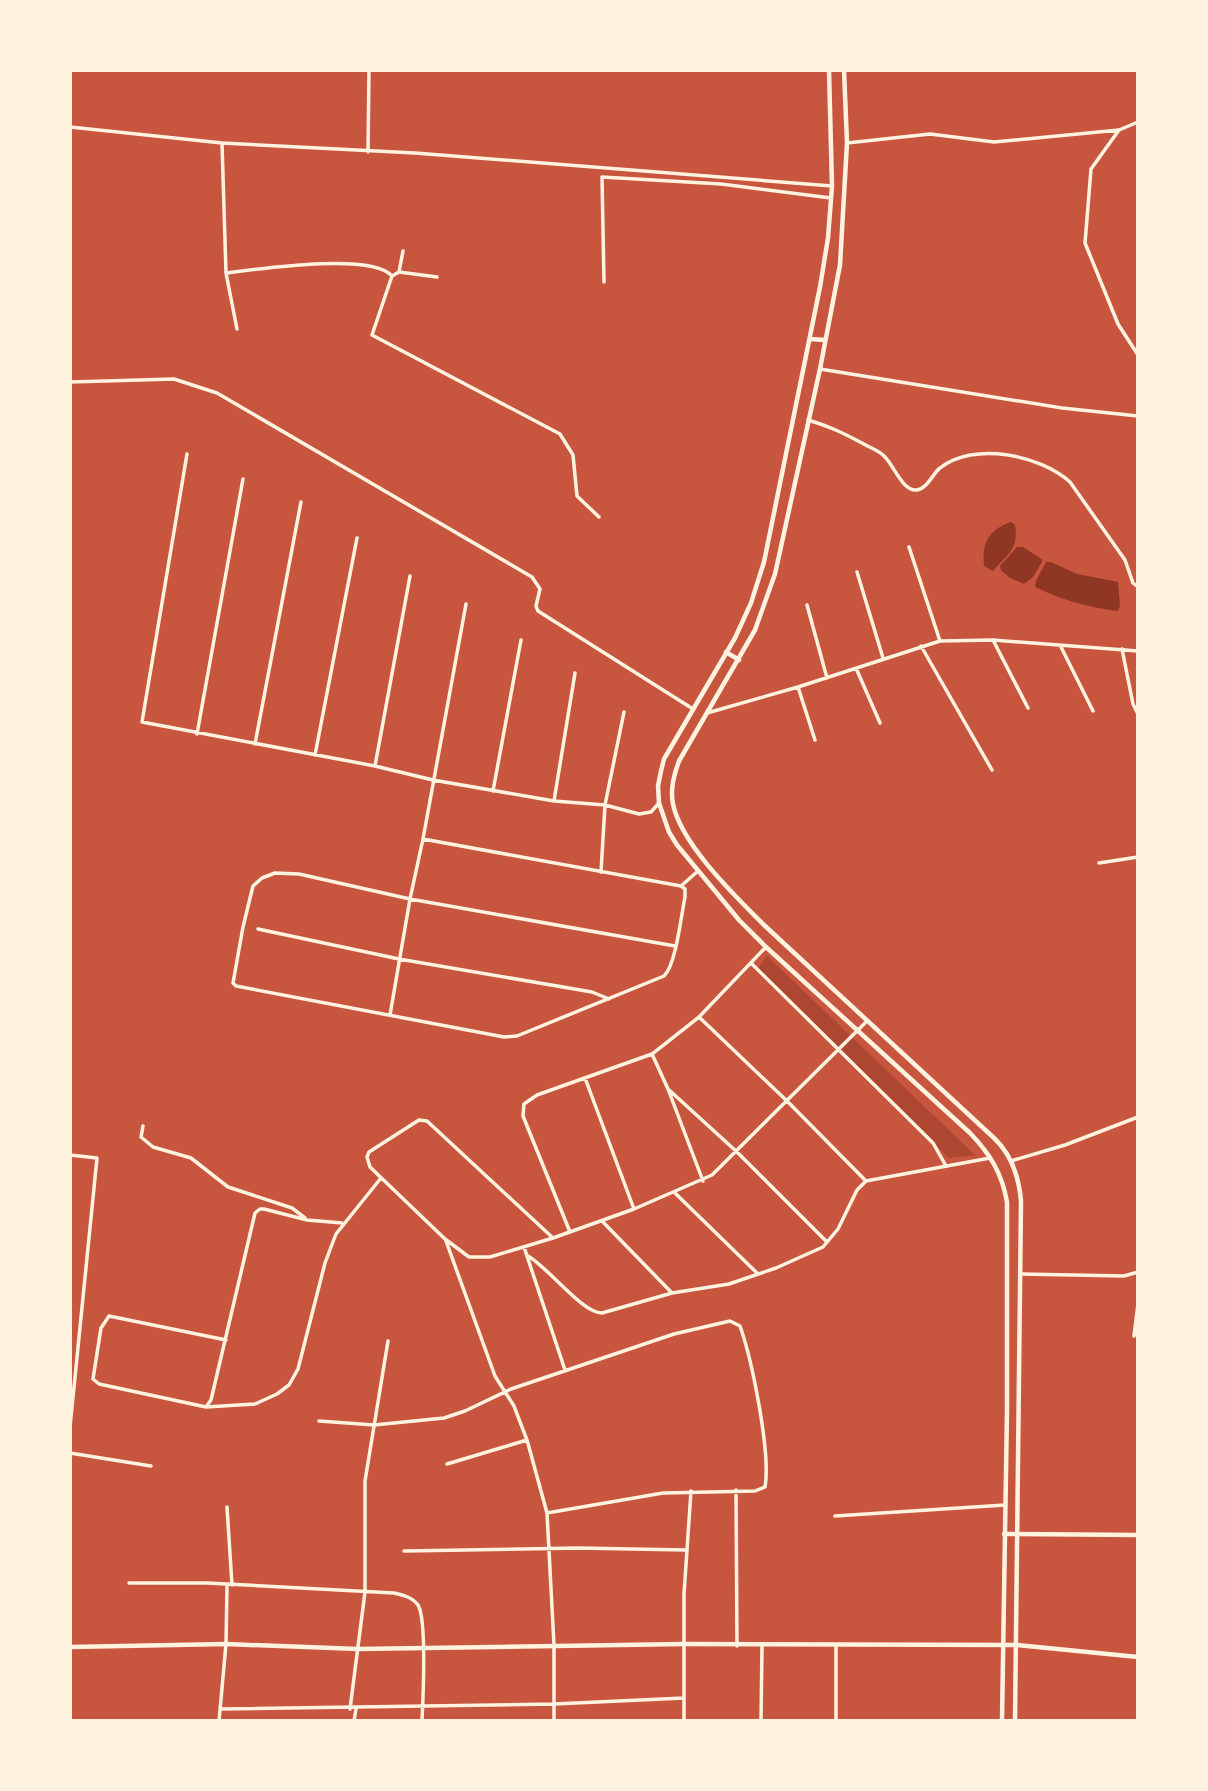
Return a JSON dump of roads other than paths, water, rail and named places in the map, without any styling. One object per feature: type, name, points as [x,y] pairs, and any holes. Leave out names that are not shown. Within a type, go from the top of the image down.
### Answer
[{"type":"main road","points":[[829,70],[832,186],[828,238],[764,562],[745,619],[664,759],[658,786],[659,803],[669,832],[739,920],[970,1133],[992,1158],[1000,1174],[1007,1202],[1002,1721]]},
{"type":"main road","points":[[844,70],[847,142],[840,265],[772,585],[762,615],[739,660],[679,761],[674,778],[673,803],[685,834],[730,890],[764,925],[1001,1144],[1012,1161],[1020,1185],[1021,1201],[1015,1721]]},
{"type":"main road","points":[[810,339],[825,340]]},
{"type":"main road","points":[[726,652],[739,660]]},
{"type":"main road","points":[[1004,1534],[1138,1535]]},
{"type":"main road","points":[[70,1647],[226,1644],[359,1649],[684,1644],[1017,1645],[1138,1657]]},
{"type":"street","points":[[368,152],[369,70]]},
{"type":"street","points":[[847,142],[930,134],[994,142],[1119,130],[1138,122]]},
{"type":"street","points":[[70,127],[222,143],[415,153],[832,186]]},
{"type":"street","points":[[1119,130],[1091,169],[1085,243],[1118,324],[1138,355]]},
{"type":"street","points":[[222,143],[226,273],[237,329]]},
{"type":"street","points":[[604,282],[602,177],[721,184],[831,198]]},
{"type":"street","points":[[398,272],[403,251]]},
{"type":"street","points":[[226,273],[298,264],[338,264],[379,267],[392,276]]},
{"type":"street","points":[[438,278],[398,272],[392,276],[372,335],[559,433],[573,455],[578,496],[598,517]]},
{"type":"street","points":[[820,369],[1062,408],[1138,416]]},
{"type":"street","points":[[70,382],[174,379],[216,393],[532,577],[540,589],[536,606],[538,611],[693,709]]},
{"type":"street","points":[[808,420],[836,428],[882,453],[901,480],[909,488],[917,490],[924,487],[939,468],[968,454],[1018,456],[1061,474],[1070,482],[1125,559],[1133,583],[1138,587]]},
{"type":"street","points":[[187,454],[141,719],[145,724],[554,801],[605,805],[639,814],[651,812],[659,803]]},
{"type":"street","points":[[197,734],[243,480]]},
{"type":"street","points":[[255,744],[301,502]]},
{"type":"street","points":[[315,755],[357,538]]},
{"type":"street","points":[[909,547],[940,641]]},
{"type":"street","points":[[857,572],[883,658]]},
{"type":"street","points":[[375,766],[410,576]]},
{"type":"street","points":[[390,1015],[466,604]]},
{"type":"street","points":[[807,605],[827,678]]},
{"type":"street","points":[[494,791],[521,640]]},
{"type":"street","points":[[993,640],[1028,708]]},
{"type":"street","points":[[707,713],[940,641],[993,640],[1138,651]]},
{"type":"street","points":[[921,646],[992,770]]},
{"type":"street","points":[[1061,647],[1093,711]]},
{"type":"street","points":[[1122,649],[1138,714]]},
{"type":"street","points":[[856,668],[880,723]]},
{"type":"street","points":[[554,801],[575,673]]},
{"type":"street","points":[[798,687],[815,740]]},
{"type":"street","points":[[601,872],[605,805],[624,712]]},
{"type":"street","points":[[423,839],[681,886],[685,889],[685,897],[675,946],[669,971],[664,976],[517,1036],[504,1037],[236,986],[233,978],[253,886],[262,878],[275,873],[299,874],[410,899],[675,946]]},
{"type":"street","points":[[1099,863],[1138,857]]},
{"type":"street","points":[[681,886],[698,871]]},
{"type":"street","points":[[258,929],[399,958],[592,992],[609,999]]},
{"type":"street","points":[[570,1232],[522,1111],[524,1104],[529,1099],[652,1054],[699,1017],[766,947]]},
{"type":"street","points":[[751,963],[933,1143],[946,1166]]},
{"type":"street","points":[[699,1017],[866,1181]]},
{"type":"street","points":[[553,1238],[430,1123],[419,1120],[369,1152],[367,1161],[381,1178],[445,1239],[469,1256],[479,1258],[524,1247],[553,1238],[602,1221],[703,1181],[737,1152],[867,1021]]},
{"type":"street","points":[[652,1054],[703,1181]]},
{"type":"street","points":[[585,1078],[634,1209]]},
{"type":"street","points":[[668,1089],[737,1152],[827,1242]]},
{"type":"street","points":[[1012,1161],[1138,1117]]},
{"type":"street","points":[[143,1126],[141,1137],[153,1147],[191,1158],[228,1187],[292,1208],[307,1220]]},
{"type":"street","points":[[70,1155],[97,1158],[70,1427]]},
{"type":"street","points":[[528,1256],[544,1267],[585,1308],[596,1313],[612,1311],[672,1293],[729,1284],[813,1252],[827,1242],[838,1229],[857,1190],[866,1181],[992,1158]]},
{"type":"street","points":[[226,1340],[113,1316],[106,1318],[101,1328],[92,1375],[96,1382],[206,1407],[255,1404],[277,1394],[289,1385],[298,1369],[329,1250],[342,1223],[381,1178]]},
{"type":"street","points":[[675,1193],[758,1274]]},
{"type":"street","points":[[206,1407],[211,1400],[255,1213],[264,1209],[307,1220],[342,1223]]},
{"type":"street","points":[[602,1221],[672,1293]]},
{"type":"street","points":[[445,1239],[491,1367],[514,1406],[527,1440],[547,1513],[554,1645],[554,1721]]},
{"type":"street","points":[[524,1247],[565,1370]]},
{"type":"street","points":[[1021,1274],[1124,1276],[1138,1272]]},
{"type":"street","points":[[1134,1336],[1138,1304]]},
{"type":"street","points":[[318,1421],[374,1425],[444,1418],[565,1370],[710,1324],[730,1321],[740,1326],[762,1427],[765,1487],[760,1490],[691,1491],[626,1498],[547,1513]]},
{"type":"street","points":[[354,1721],[365,1592],[364,1500],[388,1341]]},
{"type":"street","points":[[447,1464],[527,1440]]},
{"type":"street","points":[[70,1453],[152,1466]]},
{"type":"street","points":[[736,1490],[737,1646]]},
{"type":"street","points":[[684,1721],[686,1550],[691,1491]]},
{"type":"street","points":[[835,1516],[1005,1505]]},
{"type":"street","points":[[219,1721],[230,1586],[227,1507]]},
{"type":"street","points":[[404,1551],[686,1550]]},
{"type":"street","points":[[129,1583],[207,1583],[394,1593],[411,1598],[420,1612],[422,1721]]},
{"type":"street","points":[[761,1721],[762,1646]]},
{"type":"street","points":[[836,1646],[836,1721]]},
{"type":"street","points":[[220,1709],[353,1709],[684,1698]]}]
